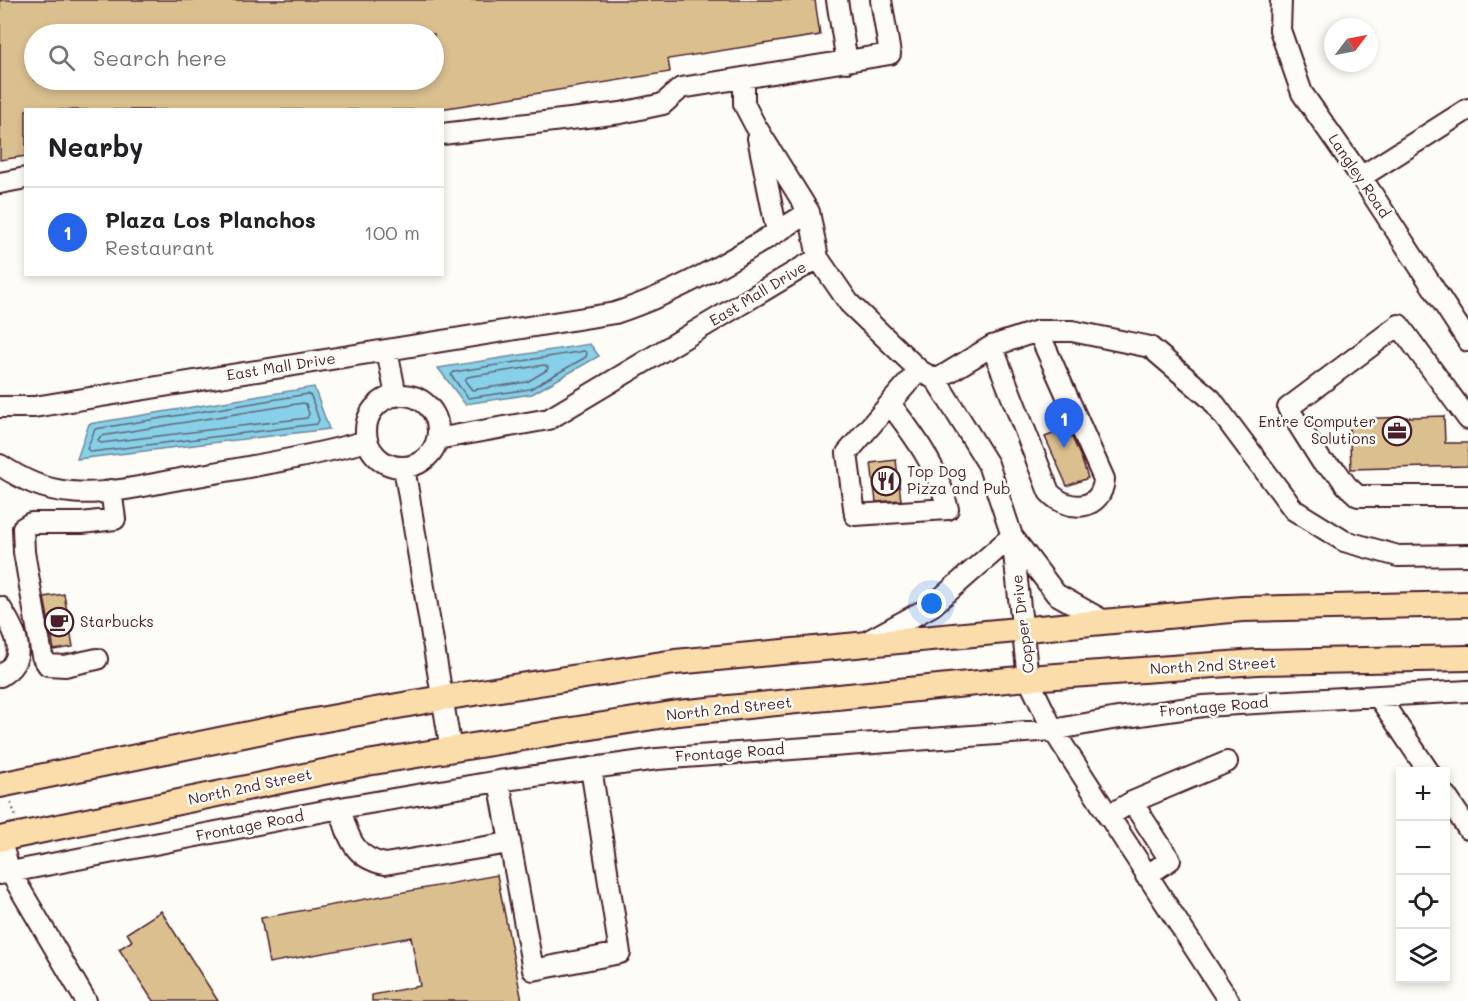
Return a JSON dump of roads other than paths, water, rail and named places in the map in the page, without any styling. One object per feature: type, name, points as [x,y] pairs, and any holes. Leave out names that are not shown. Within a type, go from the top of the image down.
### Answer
[{"type":"main road","points":[[0,785],[292,725],[442,698],[675,662],[1242,609],[1468,604]]},
{"type":"main road","name":"North 2nd Street","points":[[0,839],[367,763],[678,713],[1028,678],[1257,662],[1468,658]]},
{"type":"street","points":[[837,0],[847,62]]},
{"type":"street","points":[[444,134],[621,113],[663,104],[681,88],[890,54],[881,0]]},
{"type":"street","name":"Langley Road","points":[[1281,0],[1280,30],[1302,93],[1361,177],[1468,341]]},
{"type":"street","points":[[744,78],[744,104],[755,126],[809,212],[818,258]]},
{"type":"street","points":[[1361,177],[1468,109]]},
{"type":"street","points":[[755,126],[777,232]]},
{"type":"street","points":[[0,183],[24,178]]},
{"type":"street","name":"East Mall Drive","points":[[0,407],[34,407],[615,313],[651,301],[809,212]]},
{"type":"street","name":"East Mall Drive","points":[[437,439],[549,419],[818,258]]},
{"type":"street","name":"Copper Drive","points":[[818,258],[849,303],[919,369],[936,380],[988,464],[1012,536],[1028,678],[1053,730],[1228,1001]]},
{"type":"street","points":[[1468,419],[1399,325],[1288,408],[1322,462],[1337,472],[1358,496],[1468,496]]},
{"type":"street","points":[[992,346],[1049,492],[1058,501],[1068,506],[1080,506],[1094,500],[1103,490],[1104,478],[1038,331]]},
{"type":"street","points":[[936,380],[992,346],[1038,331],[1072,331],[1150,347],[1211,399],[1294,510],[1344,541],[1398,556],[1468,555]]},
{"type":"street","points":[[387,350],[396,396]]},
{"type":"street","points":[[890,404],[916,437],[931,464],[944,493],[948,509],[855,515],[848,453],[919,369]]},
{"type":"street","points":[[396,396],[418,399],[428,406],[434,416],[437,439],[433,450],[415,465],[392,466],[381,461],[372,452],[367,441],[368,418],[375,407],[384,400],[396,396]]},
{"type":"street","points":[[5,475],[42,488],[74,493],[111,490],[329,452],[367,441]]},
{"type":"street","points":[[404,467],[451,750]]},
{"type":"street","points":[[97,659],[65,666],[48,666],[42,656],[24,552],[23,528],[31,523],[82,524],[115,519],[111,490]]},
{"type":"street","points":[[862,645],[932,606],[1012,536],[1056,594],[1104,621]]},
{"type":"street","points":[[0,607],[14,628],[19,649],[14,663],[0,676]]},
{"type":"street","name":"Frontage Road","points":[[5,873],[340,808],[500,781],[657,759],[1053,730],[1203,706],[1468,691]]},
{"type":"street","points":[[1378,696],[1426,767]]},
{"type":"street","points":[[1108,816],[1131,802],[1227,762]]},
{"type":"street","points":[[500,781],[533,970],[620,953],[591,768]]},
{"type":"street","points":[[1131,802],[1170,860],[1146,876]]},
{"type":"street","points":[[1450,802],[1468,829]]},
{"type":"street","points":[[340,808],[348,837],[360,853],[373,862],[385,864],[509,843]]},
{"type":"street","points":[[0,839],[5,873],[86,1001]]},
{"type":"water","points":[[590,344],[599,356],[532,394],[465,404],[438,368]]},
{"type":"water","points":[[314,387],[329,429],[77,459],[89,424]]},
{"type":"place","name":"Entre Computer Solutions","points":[[1397,431]]},
{"type":"place","name":"Plaza Los Planchos","points":[[1064,448]]},
{"type":"place","name":"Top Dog Pizza and Pub","points":[[886,481]]},
{"type":"place","name":"Starbucks","points":[[59,622]]}]
